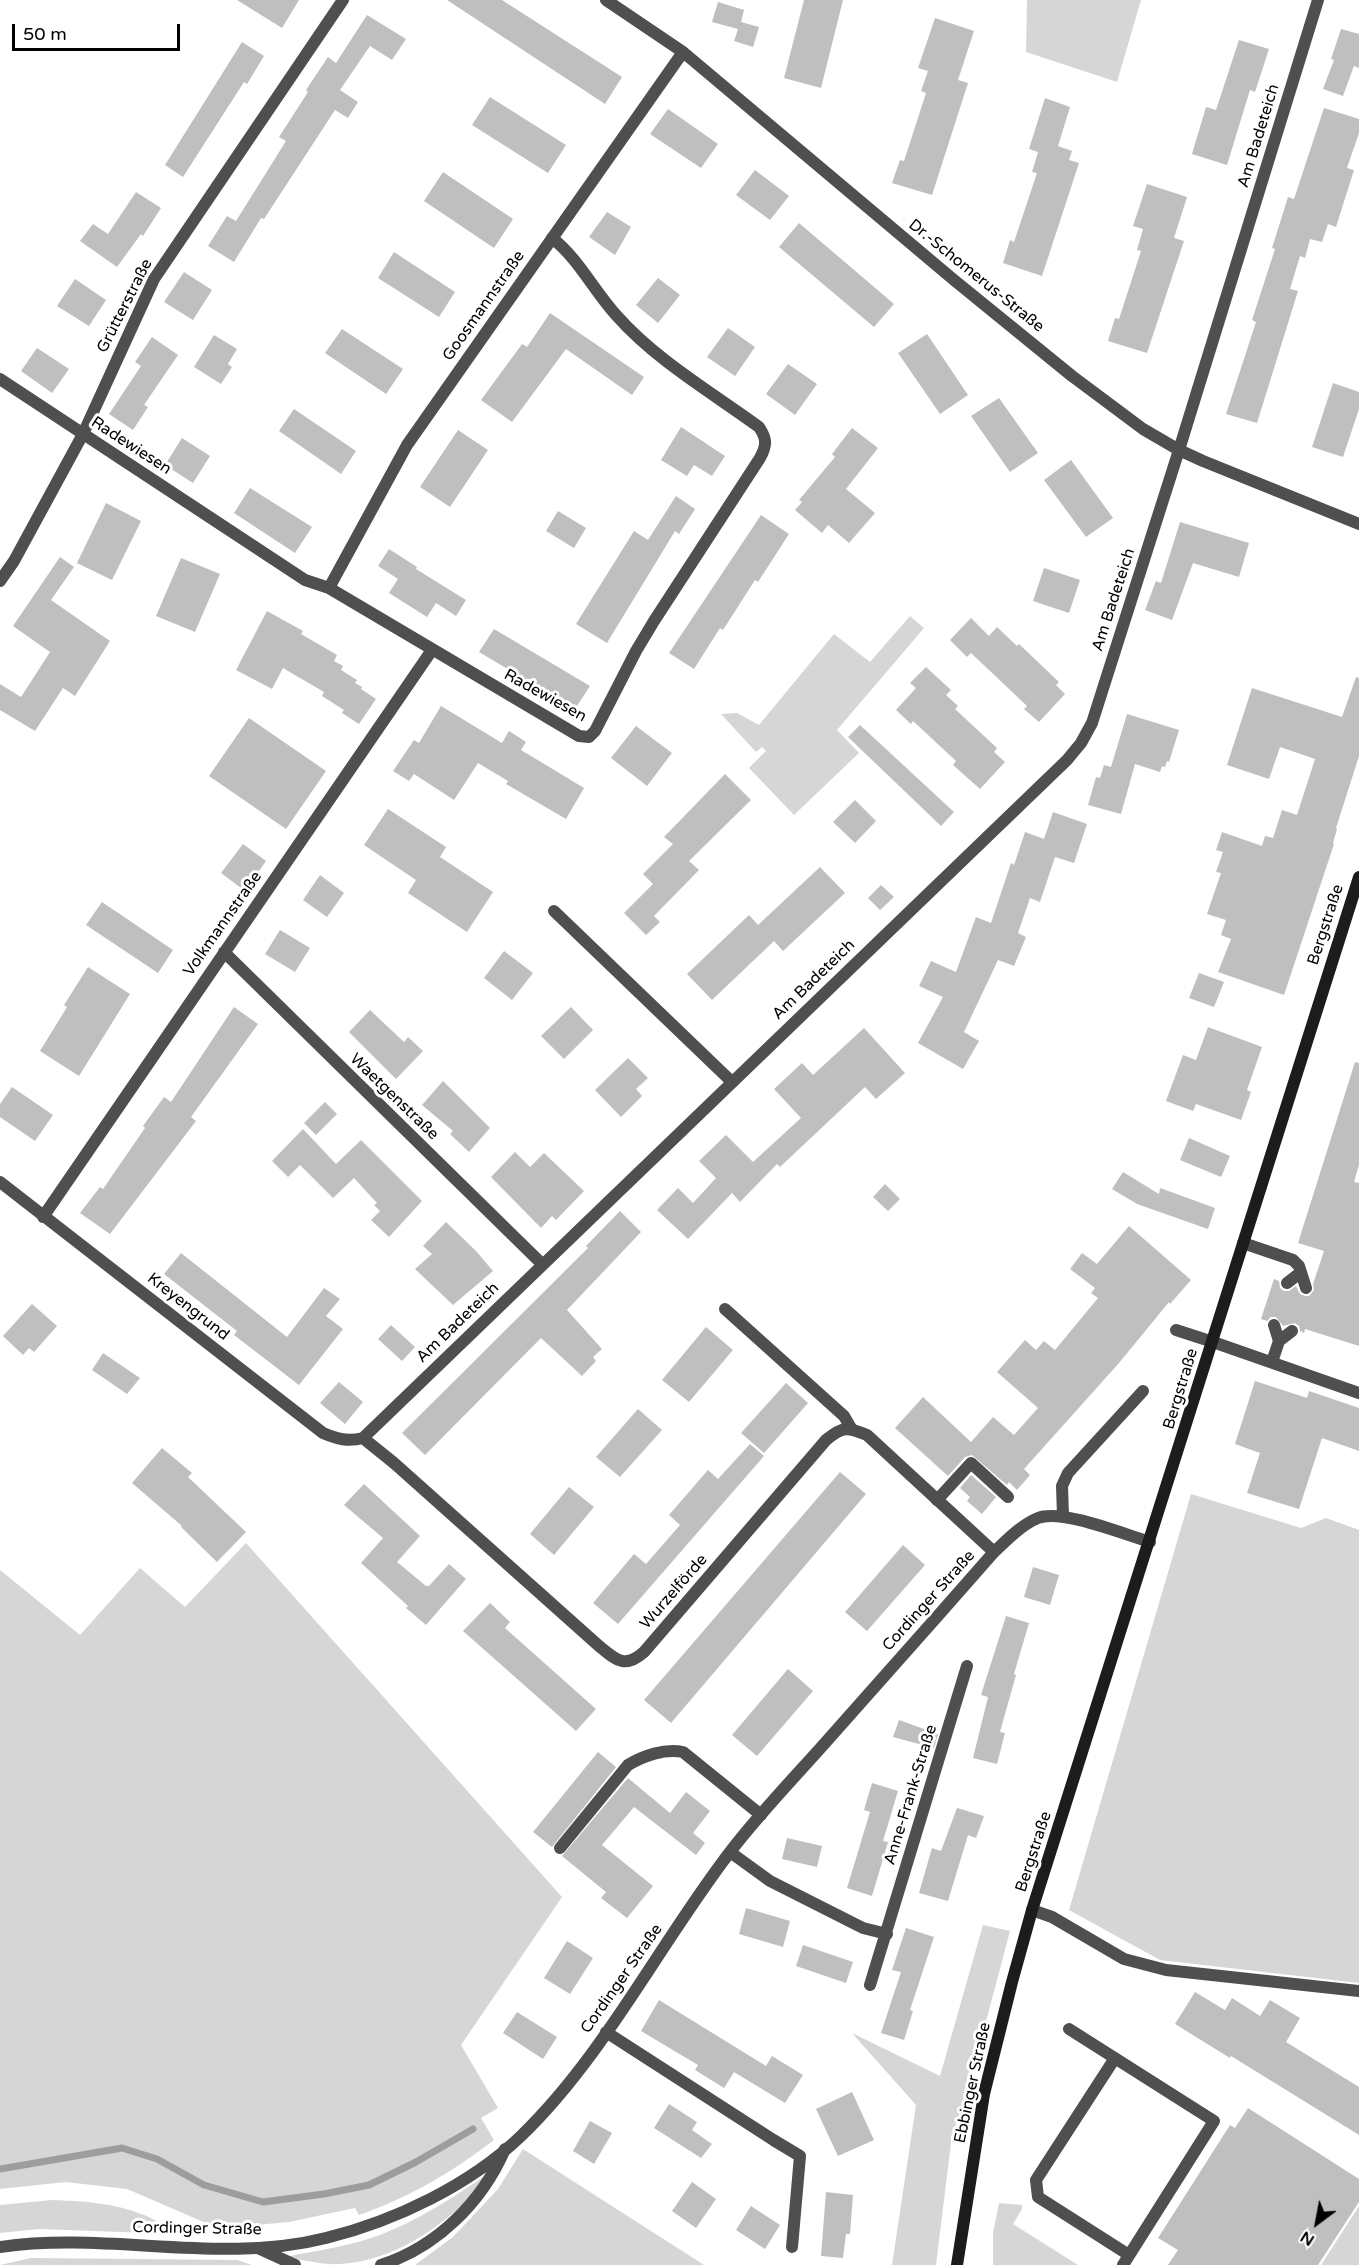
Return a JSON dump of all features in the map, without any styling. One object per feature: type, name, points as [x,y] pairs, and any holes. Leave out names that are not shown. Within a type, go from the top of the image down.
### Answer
[{"type":"main road","name":"Bergstraße","points":[[1032,1910],[1359,877]]},
{"type":"main road","name":"Ebbinger Straße","points":[[957,2265],[984,2094],[1032,1910]]},
{"type":"street","name":"Grütterstraße","points":[[0,581],[14,561],[83,434],[154,279],[343,0]]},
{"type":"street","name":"Dr.-Schomerus-Straße","points":[[606,0],[683,52],[954,280],[1072,376],[1143,429],[1179,450],[1359,524]]},
{"type":"street","name":"Am Badeteich","points":[[363,1438],[1081,743],[1092,723],[1318,0]]},
{"type":"street","name":"Goosmannstraße","points":[[330,588],[406,445],[683,52]]},
{"type":"street","name":"Radewiesen","points":[[0,379],[305,580],[330,588],[579,736],[588,737],[595,730],[648,631],[766,447],[765,437],[759,427],[654,351],[617,316],[566,249],[552,238]]},
{"type":"street","name":"Volkmannstraße","points":[[43,1217],[432,650]]},
{"type":"street","points":[[554,911],[732,1082]]},
{"type":"street","name":"Waetgenstraße","points":[[224,952],[542,1264]]},
{"type":"street","name":"Kreyengrund","points":[[0,1182],[323,1433],[336,1439],[352,1441],[363,1438]]},
{"type":"street","points":[[1243,1243],[1293,1260],[1299,1266],[1306,1288]]},
{"type":"street","points":[[1287,1283],[1300,1273]]},
{"type":"street","points":[[725,1309],[844,1416],[851,1428],[867,1435],[994,1552]]},
{"type":"street","points":[[1274,1325],[1279,1341]]},
{"type":"street","points":[[1176,1330],[1359,1393]]},
{"type":"street","points":[[1272,1362],[1279,1341],[1292,1331]]},
{"type":"street","points":[[1063,1516],[1062,1486],[1068,1473],[1143,1391]]},
{"type":"street","name":"Wurzelförde","points":[[363,1438],[614,1659],[625,1662],[636,1659],[644,1652],[826,1440],[839,1429],[851,1428]]},
{"type":"street","points":[[937,1500],[971,1463],[1008,1497]]},
{"type":"street","name":"Cordinger Straße","points":[[0,2247],[75,2242],[258,2248],[323,2239],[408,2211],[458,2183],[506,2149],[558,2097],[606,2032],[730,1851],[994,1552],[1017,1531],[1039,1518],[1063,1516],[1150,1542]]},
{"type":"street","name":"Anne-Frank-Straße","points":[[870,1985],[967,1666]]},
{"type":"street","points":[[560,1848],[628,1765],[641,1757],[675,1750],[683,1752],[761,1815]]},
{"type":"street","points":[[730,1851],[770,1881],[863,1928],[887,1934]]},
{"type":"street","points":[[1032,1910],[1052,1917],[1124,1959],[1166,1971],[1359,1991]]},
{"type":"street","points":[[1070,2029],[1214,2121],[1126,2260],[1038,2197],[1036,2180],[1115,2058]]},
{"type":"street","points":[[606,2032],[800,2156],[792,2247]]},
{"type":"street","points":[[381,2265],[419,2247],[448,2226],[478,2197],[495,2174],[506,2149]]},
{"type":"street","points":[[258,2248],[295,2265]]},
{"type":"shaded area","points":[[1027,0],[1141,0],[1117,82],[1026,52]]},
{"type":"shaded area","points":[[910,616],[924,628],[837,730],[859,753],[794,815],[749,768],[766,751],[762,747],[756,752],[721,714],[737,713],[759,725],[834,634],[870,662]]},
{"type":"shaded area","points":[[1191,1494],[1301,1528],[1326,1518],[1359,1530],[1359,1983],[1160,1960],[1069,1910]]},
{"type":"shaded area","points":[[246,1543],[562,1897],[461,2045],[498,2108],[481,2118],[494,2140],[430,2183],[378,2208],[359,2215],[355,2208],[289,2222],[213,2226],[127,2189],[66,2182],[0,2189],[0,1570],[80,1635],[140,1568],[185,1607]]},
{"type":"shaded area","points":[[983,1925],[1010,1931],[966,2097],[952,2135],[936,2265],[892,2265],[916,2105],[852,2033],[940,2076]]},
{"type":"shaded area","points":[[523,2149],[704,2265],[415,2265],[453,2237],[498,2189]]},
{"type":"shaded area","points":[[486,2175],[466,2201],[453,2213],[424,2234],[392,2252],[375,2258],[340,2264],[285,2257],[346,2245],[389,2232],[439,2205]]},
{"type":"shaded area","points":[[52,2200],[110,2205],[133,2211],[156,2221],[176,2234],[39,2229],[0,2233],[0,2205]]},
{"type":"shaded area","points":[[999,2203],[1022,2205],[1013,2224],[1078,2265],[993,2265],[993,2233]]},
{"type":"shaded area","points":[[1359,2206],[1359,2265],[1321,2265]]},
{"type":"shaded area","points":[[31,2258],[237,2260],[252,2265],[0,2265]]},
{"type":"building","points":[[237,0],[299,0],[282,28]]},
{"type":"building","points":[[447,0],[502,0],[622,77],[605,104]]},
{"type":"building","points":[[804,0],[843,0],[821,88],[784,78]]},
{"type":"building","points":[[718,2],[744,10],[741,22],[759,27],[753,47],[734,41],[738,29],[712,22]]},
{"type":"building","points":[[367,15],[406,39],[392,60],[370,46],[340,90],[358,102],[348,118],[335,110],[264,219],[261,218],[234,262],[208,246],[227,216],[236,221],[286,141],[279,137],[308,92],[306,90],[328,57],[336,63]]},
{"type":"building","points":[[935,18],[974,31],[958,80],[968,83],[932,195],[892,183],[900,160],[904,161],[926,93],[921,91],[928,71],[918,68]]},
{"type":"building","points":[[1341,29],[1359,34],[1359,68],[1354,66],[1343,96],[1323,89],[1334,60],[1331,59]]},
{"type":"building","points":[[1239,40],[1269,49],[1255,92],[1250,90],[1227,165],[1192,154],[1206,107],[1216,110]]},
{"type":"building","points":[[242,42],[264,56],[247,84],[244,82],[183,177],[165,165]]},
{"type":"building","points":[[490,97],[566,145],[548,173],[472,125]]},
{"type":"building","points":[[1045,98],[1070,107],[1058,146],[1072,151],[1069,160],[1079,163],[1042,276],[1003,263],[1010,240],[1014,242],[1037,173],[1032,172],[1038,152],[1029,149]]},
{"type":"building","points":[[1324,108],[1359,119],[1359,133],[1347,168],[1354,170],[1336,227],[1328,224],[1322,242],[1310,239],[1305,258],[1300,256],[1290,289],[1298,291],[1257,423],[1226,414],[1256,322],[1252,320],[1275,249],[1272,248],[1288,197],[1294,199]]},
{"type":"building","points":[[668,109],[718,144],[701,168],[650,134]]},
{"type":"building","points":[[755,170],[789,196],[770,220],[736,195]]},
{"type":"building","points":[[443,172],[513,219],[494,248],[424,201]]},
{"type":"building","points":[[1147,184],[1187,197],[1174,238],[1184,241],[1147,353],[1108,341],[1115,318],[1119,319],[1141,251],[1137,250],[1143,229],[1133,226]]},
{"type":"building","points":[[136,192],[161,208],[143,236],[141,234],[117,267],[80,241],[93,224],[108,234]]},
{"type":"building","points":[[607,212],[631,227],[615,255],[589,237]]},
{"type":"building","points":[[799,223],[894,304],[874,327],[779,247]]},
{"type":"building","points":[[394,252],[455,292],[439,317],[378,278]]},
{"type":"building","points":[[184,272],[212,290],[193,320],[164,302]]},
{"type":"building","points":[[658,278],[680,295],[658,323],[636,305]]},
{"type":"building","points":[[75,279],[106,300],[89,326],[57,306]]},
{"type":"building","points":[[550,313],[644,377],[632,395],[566,349],[512,422],[481,400],[522,344],[527,347]]},
{"type":"building","points":[[728,328],[755,347],[735,376],[707,357]]},
{"type":"building","points":[[342,329],[403,369],[386,394],[325,353]]},
{"type":"building","points":[[927,334],[968,395],[940,414],[898,353]]},
{"type":"building","points":[[214,335],[237,349],[228,364],[232,367],[221,384],[194,367]]},
{"type":"building","points":[[152,337],[178,355],[144,405],[148,407],[133,430],[109,414],[141,366],[135,362]]},
{"type":"building","points":[[37,348],[69,369],[52,393],[21,371]]},
{"type":"building","points":[[788,364],[817,384],[795,415],[766,394]]},
{"type":"building","points":[[1333,383],[1359,392],[1359,409],[1343,457],[1312,447]]},
{"type":"building","points":[[999,398],[1038,453],[1010,472],[971,416]]},
{"type":"building","points":[[294,409],[356,451],[341,474],[279,431]]},
{"type":"building","points":[[681,427],[725,456],[712,476],[694,465],[687,476],[661,460]]},
{"type":"building","points":[[852,428],[878,448],[846,489],[875,513],[849,543],[828,525],[822,533],[795,510],[802,502],[799,500],[835,457],[832,454]]},
{"type":"building","points":[[458,430],[488,450],[450,507],[420,487]]},
{"type":"building","points":[[182,438],[210,456],[193,483],[165,465]]},
{"type":"building","points":[[1071,460],[1113,518],[1086,537],[1044,480]]},
{"type":"building","points":[[250,488],[312,527],[295,553],[234,513]]},
{"type":"building","points":[[676,496],[695,509],[679,534],[675,531],[607,643],[576,624],[634,531],[648,540]]},
{"type":"building","points":[[106,503],[141,521],[112,580],[77,563]]},
{"type":"building","points":[[558,511],[586,528],[574,548],[546,531]]},
{"type":"building","points":[[761,515],[789,534],[758,582],[755,580],[723,630],[720,628],[694,669],[669,653]]},
{"type":"building","points":[[1180,522],[1249,543],[1239,577],[1193,563],[1172,620],[1145,610],[1156,581],[1161,583]]},
{"type":"building","points":[[389,549],[466,600],[456,616],[436,603],[427,617],[389,593],[398,579],[378,566]]},
{"type":"building","points":[[60,557],[74,567],[51,600],[110,641],[75,696],[63,688],[35,731],[0,710],[0,684],[21,697],[50,652],[13,626]]},
{"type":"building","points":[[181,558],[220,574],[195,632],[156,616]]},
{"type":"building","points":[[1044,568],[1080,580],[1069,613],[1033,601]]},
{"type":"building","points":[[267,611],[303,631],[301,634],[337,655],[334,661],[343,666],[341,670],[357,680],[355,683],[362,687],[361,689],[376,699],[359,724],[342,713],[344,710],[322,696],[324,692],[283,668],[272,689],[236,670]]},
{"type":"building","points":[[971,618],[989,636],[997,627],[1017,646],[1019,644],[1059,682],[1056,685],[1065,694],[1039,722],[1024,709],[1027,706],[971,653],[967,657],[950,640]]},
{"type":"building","points":[[494,629],[590,686],[575,709],[479,652]]},
{"type":"building","points":[[926,667],[951,690],[946,695],[958,706],[955,709],[997,748],[994,752],[1005,762],[980,789],[953,765],[956,761],[913,721],[911,724],[896,710],[916,688],[910,683]]},
{"type":"building","points":[[1356,677],[1359,678],[1359,756],[1336,828],[1334,844],[1284,995],[1218,972],[1231,939],[1221,935],[1226,920],[1207,914],[1221,873],[1216,872],[1223,852],[1216,850],[1222,832],[1262,846],[1265,836],[1273,838],[1282,810],[1297,815],[1315,759],[1280,747],[1269,779],[1227,765],[1252,688],[1342,717]]},
{"type":"building","points":[[441,706],[502,743],[509,731],[526,742],[521,750],[584,788],[566,819],[506,784],[508,781],[478,763],[454,800],[414,774],[409,781],[393,771],[414,740],[419,743]]},
{"type":"building","points":[[1127,714],[1179,730],[1169,762],[1167,761],[1165,767],[1162,766],[1160,772],[1135,764],[1121,814],[1088,805],[1096,777],[1100,778],[1104,765],[1111,767]]},
{"type":"building","points":[[249,718],[326,771],[286,829],[209,776]]},
{"type":"building","points":[[860,725],[954,812],[941,826],[848,737]]},
{"type":"building","points":[[636,726],[672,753],[647,786],[611,758]]},
{"type":"building","points":[[725,774],[751,800],[689,861],[699,870],[654,916],[660,922],[646,935],[624,913],[653,884],[643,874],[673,844],[664,837]]},
{"type":"building","points":[[855,800],[876,821],[855,843],[833,822]]},
{"type":"building","points":[[388,809],[446,847],[440,857],[493,892],[467,932],[408,893],[416,880],[364,845]]},
{"type":"building","points":[[1053,812],[1087,824],[1074,863],[1055,857],[1040,902],[1030,898],[1018,933],[1026,937],[1014,966],[998,960],[964,1032],[979,1041],[963,1069],[918,1043],[943,997],[919,986],[931,961],[956,972],[976,917],[991,923],[1011,863],[1014,865],[1025,832],[1044,839]]},
{"type":"building","points":[[243,844],[266,861],[245,891],[221,873]]},
{"type":"building","points":[[820,867],[845,893],[783,951],[774,941],[712,1000],[687,974],[749,915],[758,925]]},
{"type":"building","points":[[320,875],[344,893],[327,917],[303,900]]},
{"type":"building","points":[[881,885],[894,897],[880,910],[868,898]]},
{"type":"building","points":[[102,902],[173,950],[158,973],[86,925]]},
{"type":"building","points":[[280,930],[310,948],[295,972],[265,954]]},
{"type":"building","points":[[504,951],[533,973],[512,1000],[484,978]]},
{"type":"building","points":[[88,967],[130,994],[79,1076],[40,1051],[67,1007],[64,1005]]},
{"type":"building","points":[[1199,973],[1224,982],[1214,1007],[1189,998]]},
{"type":"building","points":[[234,1007],[258,1024],[191,1117],[196,1121],[110,1234],[80,1213],[100,1187],[103,1189],[164,1097],[171,1102]]},
{"type":"building","points":[[571,1007],[593,1030],[564,1059],[541,1036]]},
{"type":"building","points":[[370,1010],[404,1042],[408,1037],[423,1051],[396,1079],[349,1032]]},
{"type":"building","points":[[1208,1027],[1262,1047],[1247,1090],[1251,1092],[1241,1120],[1196,1104],[1193,1111],[1166,1101],[1183,1055],[1196,1060]]},
{"type":"building","points":[[864,1028],[905,1073],[876,1099],[865,1087],[780,1167],[777,1164],[740,1202],[732,1193],[688,1239],[657,1210],[678,1188],[693,1203],[716,1178],[699,1161],[726,1135],[753,1162],[801,1118],[774,1089],[802,1063],[813,1075]]},
{"type":"building","points":[[628,1058],[648,1078],[636,1089],[642,1096],[621,1117],[595,1090]]},
{"type":"building","points":[[1355,1062],[1359,1063],[1359,1165],[1354,1182],[1359,1183],[1359,1346],[1305,1329],[1304,1333],[1295,1323],[1283,1326],[1276,1317],[1271,1317],[1267,1321],[1261,1319],[1274,1279],[1279,1281],[1280,1288],[1284,1291],[1289,1291],[1296,1286],[1300,1294],[1309,1296],[1314,1290],[1313,1284],[1324,1251],[1298,1243]]},
{"type":"building","points":[[443,1081],[490,1128],[469,1152],[450,1134],[453,1131],[422,1105]]},
{"type":"building","points":[[12,1087],[53,1115],[35,1141],[0,1117],[0,1104]]},
{"type":"building","points":[[325,1102],[337,1114],[316,1135],[304,1123]]},
{"type":"building","points":[[303,1129],[336,1164],[361,1140],[422,1201],[389,1237],[371,1220],[380,1211],[374,1205],[377,1203],[354,1178],[333,1198],[300,1165],[288,1177],[272,1161]]},
{"type":"building","points":[[1189,1138],[1230,1156],[1221,1177],[1180,1160]]},
{"type":"building","points":[[515,1152],[530,1167],[544,1153],[584,1191],[556,1220],[552,1216],[541,1228],[491,1177]]},
{"type":"building","points":[[1123,1172],[1159,1194],[1160,1188],[1215,1208],[1208,1229],[1137,1204],[1112,1189]]},
{"type":"building","points":[[885,1184],[900,1199],[888,1211],[873,1197]]},
{"type":"building","points":[[620,1211],[641,1232],[567,1310],[602,1349],[593,1357],[596,1361],[582,1376],[541,1338],[425,1455],[402,1433],[588,1248],[586,1246]]},
{"type":"building","points":[[446,1222],[493,1271],[453,1305],[415,1269],[432,1254],[423,1246]]},
{"type":"building","points":[[1129,1226],[1191,1280],[1170,1304],[1169,1302],[1119,1363],[1024,1469],[1030,1475],[1017,1490],[1009,1482],[1007,1485],[972,1455],[965,1457],[948,1476],[895,1428],[923,1397],[971,1442],[993,1417],[1014,1435],[1038,1408],[997,1372],[1025,1340],[1036,1350],[1044,1341],[1055,1350],[1098,1298],[1091,1293],[1095,1288],[1070,1269],[1082,1253],[1097,1264]]},
{"type":"building","points":[[181,1253],[287,1337],[324,1288],[340,1299],[326,1316],[343,1329],[299,1385],[234,1335],[237,1331],[164,1274]]},
{"type":"building","points":[[32,1304],[57,1326],[34,1352],[29,1348],[23,1355],[3,1336]]},
{"type":"building","points":[[391,1325],[415,1347],[402,1361],[378,1339]]},
{"type":"building","points":[[706,1327],[733,1350],[689,1402],[662,1380]]},
{"type":"building","points":[[103,1353],[140,1378],[127,1394],[92,1370]]},
{"type":"building","points":[[1255,1381],[1307,1398],[1309,1391],[1359,1408],[1359,1451],[1322,1438],[1299,1509],[1247,1493],[1260,1453],[1235,1444]]},
{"type":"building","points":[[339,1382],[363,1402],[345,1424],[320,1403]]},
{"type":"building","points":[[786,1383],[808,1403],[764,1453],[741,1433]]},
{"type":"building","points":[[638,1409],[662,1430],[620,1477],[596,1457]]},
{"type":"building","points":[[750,1444],[764,1456],[618,1624],[593,1603],[634,1554],[646,1564],[680,1525],[669,1515],[708,1470],[718,1479]]},
{"type":"building","points":[[162,1448],[192,1473],[188,1477],[246,1532],[217,1562],[182,1526],[132,1483]]},
{"type":"building","points":[[840,1472],[866,1494],[671,1723],[644,1700]]},
{"type":"building","points":[[971,1475],[996,1497],[982,1514],[967,1501],[970,1497],[960,1488]]},
{"type":"building","points":[[364,1484],[420,1536],[397,1562],[426,1586],[429,1586],[449,1564],[466,1579],[426,1625],[361,1563],[383,1538],[344,1505]]},
{"type":"building","points":[[569,1487],[594,1507],[554,1555],[530,1534]]},
{"type":"building","points":[[903,1545],[925,1565],[867,1631],[845,1612]]},
{"type":"building","points":[[1033,1567],[1059,1575],[1050,1605],[1024,1597]]},
{"type":"building","points":[[490,1603],[510,1622],[505,1628],[596,1709],[576,1731],[463,1631]]},
{"type":"building","points":[[1006,1616],[1029,1623],[1000,1732],[1005,1733],[997,1764],[973,1758],[988,1697],[981,1695]]},
{"type":"building","points":[[788,1669],[813,1691],[757,1756],[732,1735]]},
{"type":"building","points":[[899,1720],[938,1734],[934,1748],[893,1737]]},
{"type":"building","points":[[598,1752],[616,1767],[552,1847],[533,1832]]},
{"type":"building","points":[[628,1778],[670,1813],[686,1792],[710,1811],[693,1833],[705,1843],[696,1855],[634,1807],[602,1845],[653,1886],[627,1918],[601,1898],[606,1892],[562,1856]]},
{"type":"building","points":[[872,1783],[898,1791],[883,1841],[888,1842],[872,1896],[847,1888],[870,1812],[864,1810]]},
{"type":"building","points":[[957,1808],[984,1816],[976,1838],[968,1835],[948,1901],[919,1893],[932,1848],[941,1851]]},
{"type":"building","points":[[787,1838],[822,1846],[817,1867],[782,1859]]},
{"type":"building","points":[[746,1908],[790,1921],[783,1947],[739,1934]]},
{"type":"building","points":[[906,1928],[934,1937],[910,2010],[913,2011],[904,2040],[881,2033],[901,1972],[892,1970]]},
{"type":"building","points":[[567,1941],[593,1958],[570,1994],[544,1978]]},
{"type":"building","points":[[803,1945],[853,1962],[846,1983],[796,1966]]},
{"type":"building","points":[[1195,1992],[1225,2010],[1232,1998],[1260,2016],[1270,2000],[1300,2018],[1286,2042],[1359,2087],[1359,2135],[1175,2024]]},
{"type":"building","points":[[659,2000],[766,2066],[772,2056],[803,2075],[785,2103],[734,2072],[724,2088],[695,2070],[698,2065],[641,2031]]},
{"type":"building","points":[[517,2012],[557,2037],[543,2059],[503,2033]]},
{"type":"building","points":[[852,2092],[874,2140],[838,2156],[816,2109]]},
{"type":"building","points":[[669,2104],[697,2122],[692,2130],[712,2144],[701,2158],[654,2128]]},
{"type":"building","points":[[1248,2108],[1359,2179],[1359,2202],[1318,2265],[1168,2265],[1178,2250],[1158,2238],[1230,2125],[1235,2128]]},
{"type":"building","points":[[590,2121],[612,2133],[594,2164],[573,2151]]},
{"type":"building","points":[[692,2182],[716,2199],[696,2228],[672,2211]]},
{"type":"building","points":[[826,2192],[853,2195],[850,2234],[846,2234],[843,2258],[821,2256]]},
{"type":"building","points":[[751,2206],[780,2225],[765,2249],[736,2230]]},
{"type":"waterway","points":[[0,2169],[122,2148],[157,2159],[204,2185],[263,2202],[369,2185],[416,2162],[473,2129]]}]
